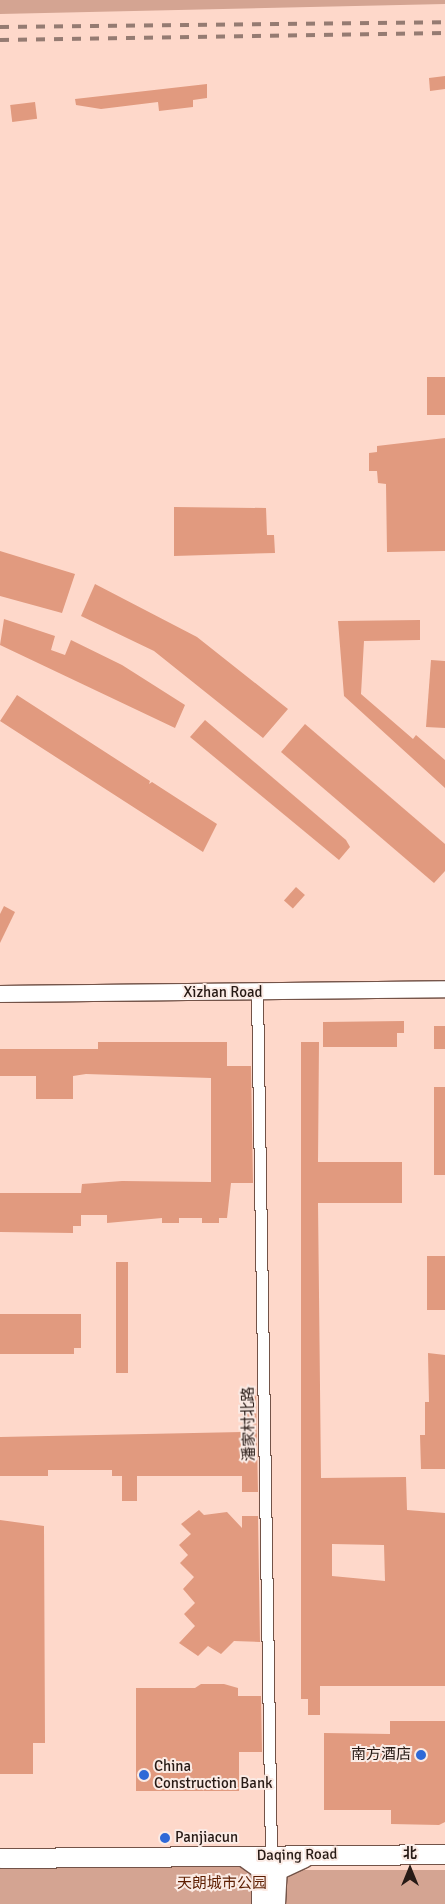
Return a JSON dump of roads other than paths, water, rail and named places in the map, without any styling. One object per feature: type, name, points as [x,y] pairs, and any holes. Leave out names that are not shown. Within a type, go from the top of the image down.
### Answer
[{"type":"main road","name":"Daqing Road","points":[[0,1858],[445,1854]]},
{"type":"main road","points":[[275,1904],[277,1870],[316,1855]]},
{"type":"main road","points":[[243,1856],[261,1869],[261,1904]]},
{"type":"street","name":"Xizhan Road","points":[[0,994],[257,993],[445,989]]},
{"type":"street","name":"潘家村北路","points":[[257,993],[271,1855]]},
{"type":"railway","points":[[0,27],[445,22]]},
{"type":"railway","points":[[0,40],[445,33]]},
{"type":"place","name":"南方酒店","points":[[421,1755]]},
{"type":"place","name":"China Construction Bank","points":[[144,1775]]},
{"type":"place","name":"Panjiacun","points":[[165,1838]]},
{"type":"park label","name":"天朗城市公园","points":[[222,1884]]}]
